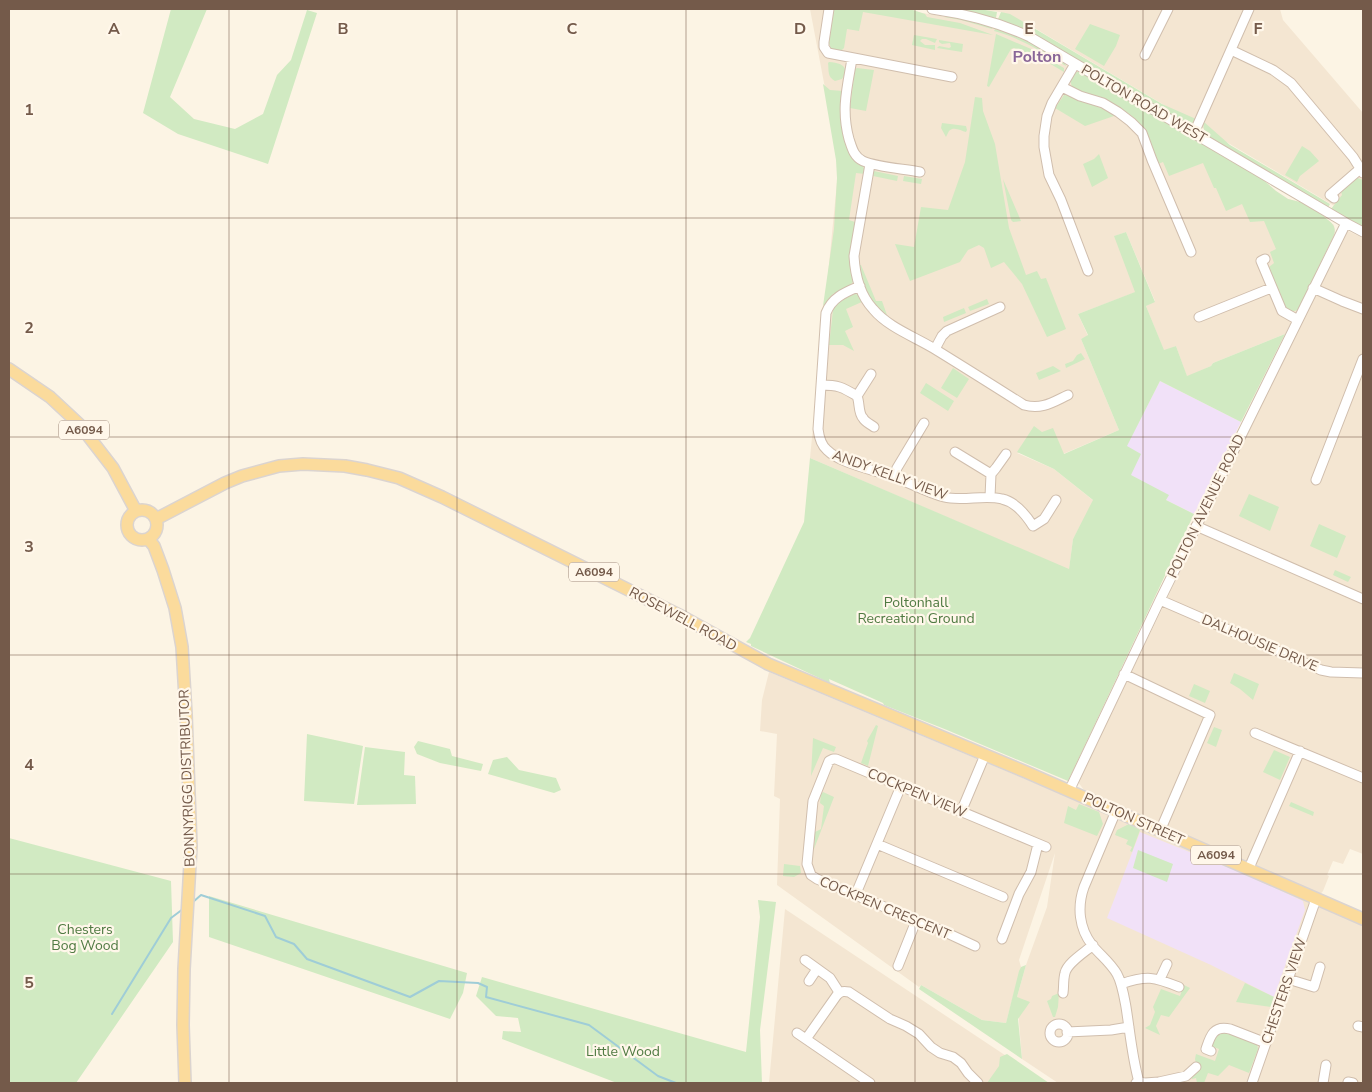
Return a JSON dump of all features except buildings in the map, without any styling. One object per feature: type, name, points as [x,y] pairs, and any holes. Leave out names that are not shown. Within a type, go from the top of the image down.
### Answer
[{"type":"main road","name":"A6094","points":[[9,369],[50,397],[80,424],[113,468],[136,511]]},
{"type":"main road","name":"ROSEWELL ROAD","points":[[156,519],[242,476],[279,466],[303,464],[345,466],[399,478],[442,497],[679,615],[768,664],[1069,790]]},
{"type":"main road","points":[[136,511],[150,512],[156,519],[158,524],[156,533],[148,540],[143,541],[133,538],[127,529],[128,519],[136,511]]},
{"type":"main road","name":"BONNYRIGG DISTRIBUTOR","points":[[148,540],[154,546],[163,570],[175,608],[182,647],[191,846],[184,969],[183,1025],[186,1083]]},
{"type":"main road","name":"POLTON STREET","points":[[1069,790],[1363,919]]},
{"type":"street","points":[[829,9],[824,42],[826,50],[832,55],[952,77]]},
{"type":"street","name":"POLTON ROAD WEST","points":[[932,9],[964,14],[1010,28],[1030,37],[1363,232]]},
{"type":"street","points":[[1145,55],[1168,9]]},
{"type":"street","points":[[1194,133],[1249,9]]},
{"type":"street","points":[[1231,50],[1273,70],[1291,83],[1353,157],[1362,171],[1330,195],[1334,198]]},
{"type":"street","points":[[852,58],[845,102],[846,121],[854,152],[857,157],[870,164],[920,172]]},
{"type":"street","points":[[1075,64],[1047,116],[1044,136],[1045,156],[1049,175],[1061,200],[1088,271]]},
{"type":"street","points":[[1062,87],[1118,112],[1142,133],[1191,252]]},
{"type":"street","points":[[870,164],[854,256],[855,270],[869,304],[882,319],[935,349],[1024,405],[1039,408],[1068,395]]},
{"type":"street","name":"POLTON AVENUE ROAD","points":[[1069,790],[1196,526],[1346,223]]},
{"type":"street","points":[[1265,259],[1261,261],[1282,311],[1298,320]]},
{"type":"street","name":"ANDY KELLY VIEW","points":[[860,286],[836,298],[828,307],[826,313],[818,430],[819,438],[824,448],[834,456],[944,497],[990,497],[1003,499],[1018,508],[1033,526],[1044,519],[1056,500]]},
{"type":"street","points":[[1199,317],[1271,288]]},
{"type":"street","points":[[1313,288],[1363,309]]},
{"type":"street","points":[[935,349],[947,331],[1000,307]]},
{"type":"street","points":[[1316,480],[1363,359]]},
{"type":"street","points":[[858,396],[871,374]]},
{"type":"street","points":[[821,385],[837,385],[858,396],[860,413],[874,427]]},
{"type":"street","points":[[894,477],[897,468],[915,446],[924,423]]},
{"type":"street","points":[[955,452],[991,474]]},
{"type":"street","points":[[990,497],[991,474],[1006,454]]},
{"type":"street","points":[[1196,526],[1363,599]]},
{"type":"street","name":"DALHOUSIE DRIVE","points":[[1160,600],[1321,670],[1363,673]]},
{"type":"street","points":[[1124,674],[1210,715],[1160,831]]},
{"type":"street","points":[[1255,733],[1363,778]]},
{"type":"street","points":[[1249,868],[1300,751]]},
{"type":"street","points":[[961,812],[985,755]]},
{"type":"street","name":"COCKPEN VIEW","points":[[813,801],[829,761],[833,758],[1042,846],[1019,894],[1002,939]]},
{"type":"street","points":[[855,896],[901,786]]},
{"type":"street","name":"COCKPEN CRESCENT","points":[[813,801],[807,864],[809,872],[817,879],[974,946]]},
{"type":"street","points":[[1116,811],[1080,898],[1079,907],[1082,924],[1092,945],[1108,961],[1118,975],[1129,1026],[1137,1083],[1188,1079],[1196,1068]]},
{"type":"street","points":[[877,844],[1003,897]]},
{"type":"street","name":"CHESTERS VIEW","points":[[1252,1083],[1316,900]]},
{"type":"street","points":[[898,966],[916,921]]},
{"type":"street","points":[[1063,993],[1066,968],[1092,945]]},
{"type":"street","points":[[805,960],[830,978],[839,992]]},
{"type":"street","points":[[1160,979],[1167,964]]},
{"type":"street","points":[[1288,979],[1314,987],[1320,967]]},
{"type":"street","points":[[809,980],[817,969]]},
{"type":"street","points":[[1121,984],[1137,979],[1152,978],[1160,979],[1179,987]]},
{"type":"street","points":[[806,1039],[839,992],[849,992],[890,1019],[919,1034],[931,1047],[940,1053],[952,1057],[961,1063],[978,1083]]},
{"type":"street","points":[[1067,1032],[1111,1030],[1129,1026]]},
{"type":"street","points":[[1211,1051],[1206,1049],[1212,1034],[1220,1028],[1230,1029],[1266,1043]]},
{"type":"street","points":[[797,1033],[857,1080],[870,1083]]},
{"type":"street","points":[[1323,1083],[1326,1065]]},
{"type":"shaded area","points":[[810,9],[899,9],[988,24],[1021,37],[1260,177],[1288,199],[1304,203],[1325,215],[1324,217],[1334,225],[1334,235],[1285,334],[1213,363],[1211,366],[1187,377],[1176,346],[1164,351],[1146,306],[1155,301],[1126,232],[1115,236],[1136,292],[1078,314],[1088,336],[1081,339],[1119,430],[1063,454],[1017,453],[1054,469],[1094,501],[1073,539],[1069,570],[810,458],[839,162]]},
{"type":"shaded area","points":[[975,9],[1280,9],[1283,20],[1363,113],[1363,223],[1026,23],[1001,12]]},
{"type":"shaded area","points":[[1346,230],[1363,238],[1363,854],[1350,849],[1343,864],[1333,861],[1323,891],[1319,896],[1084,790],[1078,782]]},
{"type":"shaded area","points":[[1160,381],[1241,422],[1194,514],[1166,500],[1168,495],[1130,475],[1126,447]]},
{"type":"shaded area","points":[[769,672],[1149,829],[1363,922],[1363,1083],[1058,1083],[1022,1059],[1017,997],[1026,965],[1047,907],[1055,853],[1019,960],[1021,967],[1006,1023],[982,1020],[921,985],[919,987],[777,885],[780,799],[774,796],[777,734],[760,731],[762,700]]},
{"type":"shaded area","points":[[1140,832],[1249,876],[1303,901],[1305,910],[1274,997],[1211,965],[1107,918]]},
{"type":"shaded area","points":[[785,909],[1047,1083],[769,1083]]},
{"type":"green space","points":[[171,9],[207,9],[170,97],[194,119],[235,129],[263,114],[277,75],[291,60],[307,10],[317,13],[268,164],[178,134],[143,113]]},
{"type":"green space","points":[[834,9],[910,9],[925,14],[927,17],[960,23],[993,35],[863,12],[859,31],[847,29],[844,48],[840,52],[831,49],[829,43]]},
{"type":"green space","points":[[957,9],[979,9],[997,12],[996,18]]},
{"type":"green space","points":[[1001,12],[1010,14],[1162,104],[1196,119],[1192,123],[1185,123],[1030,32],[998,19]]},
{"type":"green space","points":[[957,16],[993,26],[992,29],[944,17]]},
{"type":"green space","points":[[1090,24],[1120,35],[1104,66],[1075,49]]},
{"type":"green space","points":[[996,27],[1021,37],[1064,61],[1066,66],[1022,41],[994,31]]},
{"type":"green space","points":[[996,34],[1031,49],[1064,68],[1064,72],[1042,59],[1038,62],[1014,48],[1011,49],[989,87],[987,86]]},
{"type":"green space","points":[[914,35],[937,39],[935,43],[926,39],[920,41],[925,45],[935,45],[935,50],[912,45]]},
{"type":"green space","points":[[939,40],[963,44],[962,52],[937,48],[939,46],[951,47],[950,43],[942,44]]},
{"type":"green space","points":[[829,62],[840,64],[845,68],[842,79],[835,81],[831,77]]},
{"type":"green space","points":[[855,69],[874,70],[866,111],[850,108]]},
{"type":"green space","points":[[1077,72],[1082,72],[1260,177],[1288,199],[1304,203],[1325,215],[1324,217],[1334,227],[1335,232],[1298,310],[1291,312],[1283,308],[1268,270],[1274,263],[1270,252],[1276,249],[1264,221],[1250,222],[1242,204],[1226,211],[1203,163],[1169,176],[1163,162],[1158,164],[1152,145],[1143,128],[1130,114],[1113,104],[1072,87],[1070,80]]},
{"type":"green space","points":[[823,84],[830,90],[843,91],[842,116],[865,174],[856,173],[849,220],[857,224],[853,282],[833,294],[823,306],[834,229],[837,178],[836,160]]},
{"type":"green space","points":[[1064,95],[1115,114],[1085,126],[1055,108]]},
{"type":"green space","points":[[975,97],[982,98],[983,111],[995,144],[1009,228],[1026,275],[1037,271],[1041,279],[1046,278],[1066,329],[1047,337],[1022,284],[1004,262],[991,268],[984,248],[979,245],[968,250],[960,262],[910,281],[895,244],[914,247],[921,207],[948,210],[965,162]]},
{"type":"green space","points":[[1204,122],[1230,145],[1330,204],[1328,208],[1210,137],[1204,130]]},
{"type":"green space","points":[[942,123],[966,126],[967,130],[966,132],[955,129],[951,130],[946,137],[941,128]]},
{"type":"green space","points":[[1302,146],[1310,151],[1319,161],[1300,176],[1297,182],[1285,175]]},
{"type":"green space","points":[[1099,154],[1108,178],[1092,187],[1083,164],[1094,159]]},
{"type":"green space","points":[[874,171],[898,176],[897,181],[873,176]]},
{"type":"green space","points":[[904,176],[922,179],[921,184],[903,181]]},
{"type":"green space","points":[[1355,178],[1363,180],[1363,227],[1331,209],[1342,195],[1341,191]]},
{"type":"green space","points":[[1003,179],[1021,221],[1013,222],[1011,220]]},
{"type":"green space","name":"Poltonhall Recreation Ground","points":[[1126,232],[1155,302],[1146,306],[1164,350],[1176,346],[1187,376],[1211,366],[1213,363],[1285,334],[1241,422],[1160,381],[1127,446],[1141,454],[1131,475],[1169,495],[1166,500],[1194,514],[1068,781],[884,705],[829,679],[830,683],[746,642],[750,638],[804,522],[810,458],[1069,569],[1073,539],[1093,500],[1054,469],[1017,452],[1034,426],[1042,432],[1053,428],[1064,454],[1119,430],[1081,339],[1088,335],[1078,314],[1135,292],[1114,236]]},
{"type":"green space","points":[[858,265],[861,265],[876,301],[882,301],[888,318],[876,307],[868,294]]},
{"type":"green space","points":[[855,294],[859,295],[864,301],[846,309],[853,327],[845,331],[854,351],[843,345],[829,345],[833,310],[845,298]]},
{"type":"green space","points":[[987,299],[989,304],[970,311],[968,307]]},
{"type":"green space","points":[[964,308],[966,313],[944,322],[943,317]]},
{"type":"green space","points":[[1081,353],[1085,359],[1066,368],[1065,364],[1073,361]]},
{"type":"green space","points":[[1053,366],[1061,371],[1039,380],[1036,373]]},
{"type":"green space","points":[[953,368],[969,379],[957,398],[941,388]]},
{"type":"green space","points":[[926,383],[954,401],[948,411],[920,393]]},
{"type":"green space","points":[[1249,494],[1279,507],[1270,531],[1239,516]]},
{"type":"green space","points":[[1319,524],[1346,536],[1337,558],[1310,546]]},
{"type":"green space","points":[[1335,570],[1351,577],[1348,582],[1333,575]]},
{"type":"green space","points":[[1234,673],[1259,684],[1253,700],[1230,683]]},
{"type":"green space","points":[[1194,684],[1210,691],[1205,703],[1189,696]]},
{"type":"green space","points":[[876,725],[878,726],[868,766],[861,763],[867,741]]},
{"type":"green space","points":[[1214,727],[1222,730],[1216,747],[1207,743]]},
{"type":"green space","points":[[307,734],[363,746],[354,804],[304,801]]},
{"type":"green space","points":[[813,738],[836,747],[834,752],[823,748],[811,776]]},
{"type":"green space","points":[[418,741],[450,749],[452,756],[483,764],[481,771],[440,763],[417,754],[414,747]]},
{"type":"green space","points":[[365,747],[405,752],[404,775],[415,776],[416,804],[357,805]]},
{"type":"green space","points":[[1274,750],[1290,757],[1280,780],[1263,772]]},
{"type":"green space","points":[[507,757],[519,770],[556,778],[561,790],[554,793],[488,774],[493,760]]},
{"type":"green space","points":[[823,792],[834,797],[814,849],[815,832],[821,829],[824,806],[820,803]]},
{"type":"green space","points":[[1291,802],[1314,812],[1313,816],[1289,806]]},
{"type":"green space","points":[[1079,804],[1099,812],[1103,824],[1097,836],[1064,823],[1068,806],[1076,810]]},
{"type":"green space","points":[[1129,824],[1140,830],[1132,852],[1130,851],[1132,847],[1126,844],[1128,840],[1115,835],[1117,830]]},
{"type":"green space","name":"Chesters Bog Wood","points":[[9,838],[171,881],[173,942],[76,1083],[9,1083]]},
{"type":"green space","points":[[1138,850],[1173,864],[1167,882],[1133,868]]},
{"type":"green space","points":[[784,864],[800,866],[801,873],[794,877],[783,876]]},
{"type":"green space","points":[[209,896],[467,973],[463,993],[450,1019],[209,937]]},
{"type":"green space","name":"Little Wood","points":[[758,900],[776,902],[760,1030],[762,1083],[617,1083],[502,1039],[503,1031],[521,1032],[518,1018],[496,1016],[476,996],[482,977],[746,1052],[760,917]]},
{"type":"green space","points":[[1026,965],[1017,997],[1030,1002],[1018,1019],[1022,1059],[919,989],[921,985],[982,1020],[1006,1023],[1019,971],[1021,967]]},
{"type":"green space","points":[[1245,983],[1274,997],[1271,1007],[1236,1002]]},
{"type":"green space","points":[[1184,985],[1190,988],[1169,1017],[1161,1015],[1156,1026],[1160,1035],[1145,1028],[1150,1025],[1155,1012],[1153,1007],[1161,989],[1180,996]]},
{"type":"green space","points":[[1059,993],[1058,1007],[1055,1017],[1053,1017],[1047,1001]]},
{"type":"green space","points":[[1227,1031],[1257,1044],[1258,1049],[1249,1073],[1229,1065],[1218,1076],[1208,1073],[1204,1083],[1197,1083],[1196,1078],[1192,1079],[1191,1077],[1196,1064],[1196,1054],[1215,1061],[1219,1049],[1211,1046],[1217,1036]]},
{"type":"green space","points":[[1007,1054],[1049,1083],[987,1083],[999,1066],[1000,1057]]},
{"type":"waterway","points":[[193,902],[201,895],[265,916],[276,937],[294,944],[307,959],[410,997],[439,981],[478,983],[487,987],[486,997],[589,1025],[658,1076],[676,1083]]},
{"type":"waterway","points":[[112,1014],[171,918],[183,909]]},
{"type":"district","name":"Polton","points":[[1037,57]]}]
